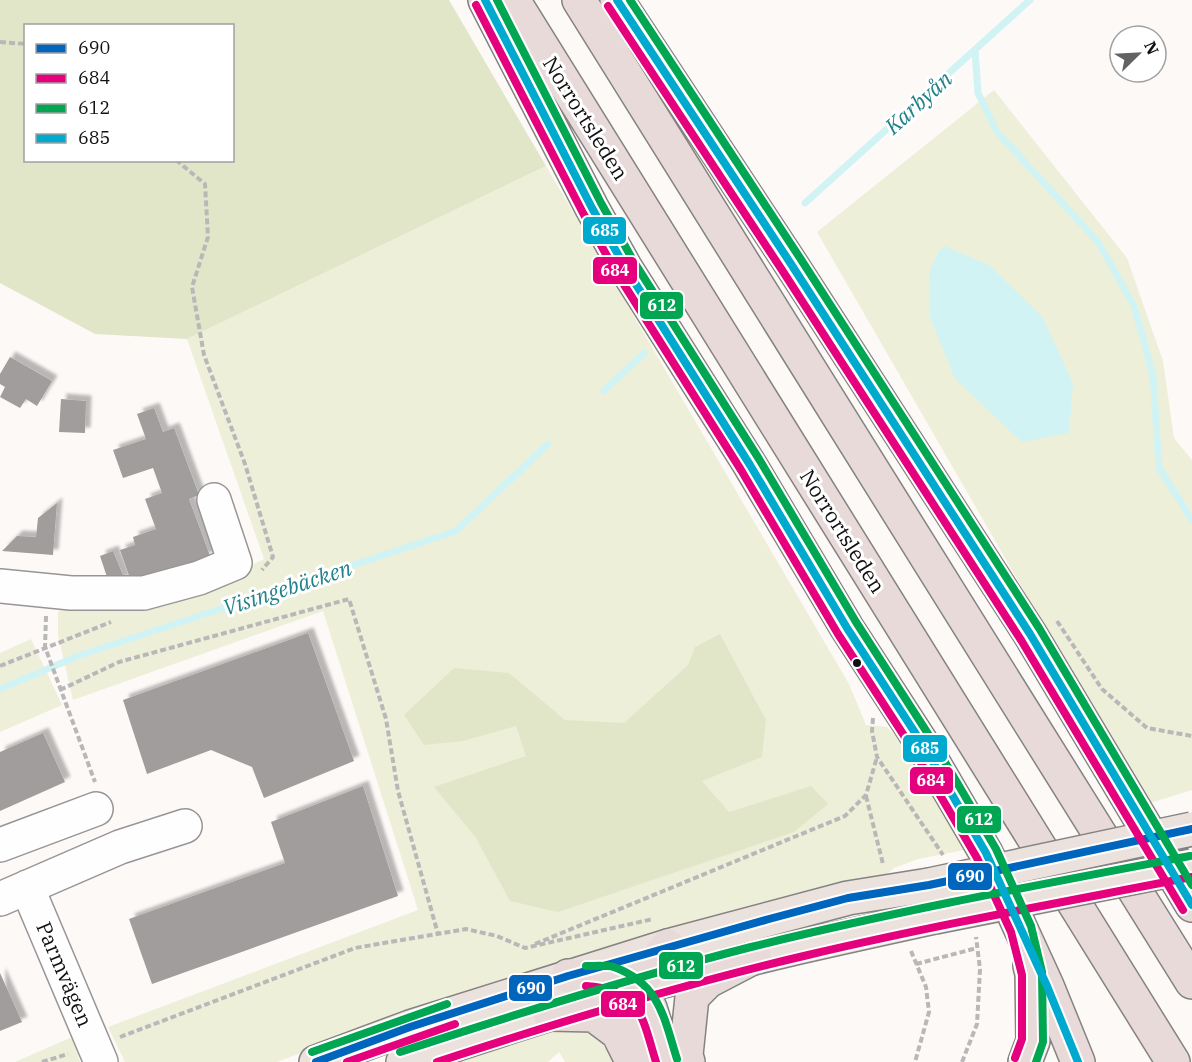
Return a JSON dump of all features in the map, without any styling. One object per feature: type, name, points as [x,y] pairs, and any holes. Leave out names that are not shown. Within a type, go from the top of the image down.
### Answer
[{"type":"highway","points":[[485,0],[625,267],[750,465],[847,628],[923,745],[986,853],[1047,986],[1078,1062]]},
{"type":"highway","name":"Norrortsleden","points":[[513,0],[1173,1062]]},
{"type":"highway","points":[[579,0],[1192,982]]},
{"type":"highway","points":[[617,0],[1030,634],[1192,905]]},
{"type":"highway","points":[[1021,929],[1032,974],[1033,1041],[1025,1062]]},
{"type":"highway","points":[[638,1062],[629,1026],[633,989],[661,932]]},
{"type":"highway","points":[[688,1062],[686,1055],[692,997],[708,981],[754,957]]},
{"type":"highway","points":[[568,976],[610,977],[633,989],[651,1008],[667,1062]]},
{"type":"highway","points":[[550,1014],[594,1015],[618,1034],[633,1062]]},
{"type":"main road","points":[[316,1062],[410,1027],[568,976],[661,932],[929,885],[1192,829]]},
{"type":"main road","points":[[403,1062],[633,989],[754,957],[935,917],[1192,866]]},
{"type":"street","points":[[0,586],[71,593],[144,593],[199,578],[236,563],[214,500]]},
{"type":"street","points":[[5,843],[96,796]]},
{"type":"street","points":[[22,890],[120,847],[185,826]]},
{"type":"street","name":"Parmvägen","points":[[5,843],[22,890],[99,1054]]},
{"type":"path","points":[[0,42],[24,44]]},
{"type":"path","points":[[178,162],[205,184],[208,237],[192,287],[204,355],[245,464],[273,557],[259,573]]},
{"type":"path","points":[[71,593],[47,608],[45,647],[96,796]]},
{"type":"path","points":[[60,690],[119,662],[350,599],[386,719],[398,791],[438,934]]},
{"type":"path","points":[[0,666],[121,619]]},
{"type":"path","points":[[1057,621],[1102,689],[1147,728],[1192,736]]},
{"type":"path","points":[[873,714],[872,730],[877,757],[942,853]]},
{"type":"path","points":[[525,948],[845,816],[866,795],[877,757]]},
{"type":"path","points":[[866,795],[885,875]]},
{"type":"path","points":[[42,1062],[99,1054],[355,948],[466,929],[497,936],[525,948],[661,932]]},
{"type":"path","points":[[962,1062],[977,1024],[980,969],[976,936]]},
{"type":"path","points":[[908,944],[926,987],[929,1012],[915,1062]]},
{"type":"path","points":[[916,964],[977,948]]},
{"type":"green space","points":[[0,0],[449,0],[546,166],[187,339],[95,334],[0,283]]},
{"type":"green space","points":[[994,90],[1127,258],[1163,361],[1174,438],[1192,460],[1192,790],[1147,804],[817,232]]},
{"type":"green space","points":[[546,166],[849,684],[866,725],[887,727],[925,767],[974,848],[918,859],[894,868],[876,883],[306,1051],[277,1062],[125,1062],[108,1027],[418,910],[323,611],[73,700],[58,635],[58,612],[73,601],[236,573],[264,559],[187,339]]},
{"type":"green space","points":[[720,634],[766,720],[762,757],[702,781],[729,812],[811,786],[828,804],[794,832],[558,912],[510,901],[476,838],[434,787],[526,756],[516,726],[463,741],[424,745],[404,715],[454,668],[509,673],[565,720],[624,723],[688,665],[695,647]]},
{"type":"green space","points":[[31,639],[62,705],[0,732],[0,653]]},
{"type":"green space","points":[[587,1026],[627,1062],[565,1062],[559,1052],[548,1062],[450,1062],[546,1032]]},
{"type":"green space","points":[[72,1037],[80,1062],[15,1062]]},
{"type":"water","points":[[944,246],[989,265],[1042,316],[1073,383],[1069,433],[1022,442],[955,379],[930,317],[929,272],[939,251]]},
{"type":"building","points":[[10,357],[52,381],[37,406],[26,399],[20,408],[0,397],[5,387],[0,384],[0,374]]},
{"type":"building","points":[[61,399],[86,401],[85,433],[59,432]]},
{"type":"building","points":[[154,408],[163,432],[174,428],[199,495],[189,499],[210,556],[132,584],[120,550],[135,545],[133,537],[156,529],[145,499],[162,493],[153,468],[123,478],[113,450],[146,439],[137,414]]},
{"type":"building","points":[[57,503],[53,555],[2,551],[17,536],[36,537],[38,518]]},
{"type":"building","points":[[113,551],[125,580],[110,586],[100,556]]},
{"type":"building","points":[[308,633],[354,761],[264,798],[252,767],[211,750],[147,774],[123,700]]},
{"type":"building","points":[[43,733],[65,782],[0,811],[0,752]]},
{"type":"building","points":[[363,786],[398,896],[152,984],[129,919],[285,863],[271,822]]},
{"type":"building","points":[[0,973],[22,1022],[0,1031]]},
{"type":"waterway","name":"Karbyån","points":[[805,203],[1030,0]]},
{"type":"waterway","points":[[975,51],[978,93],[997,132],[1098,242],[1134,306],[1153,375],[1159,468],[1192,520]]},
{"type":"waterway","name":"Visingebäcken","points":[[604,391],[644,353]]},
{"type":"waterway","name":"Visingebäcken","points":[[0,689],[78,656],[456,531],[548,444]]},
{"type":"transit line","name":"685","points":[[485,0],[592,208],[625,267],[750,465],[847,628],[923,745],[986,853],[1047,986],[1078,1062]]},
{"type":"transit line","name":"612","points":[[497,0],[601,203],[634,262],[759,459],[856,622],[932,740],[996,849],[1031,926],[1042,972],[1043,1042],[1036,1062]]},
{"type":"transit line","name":"685","points":[[617,0],[1030,634],[1192,905]]},
{"type":"transit line","name":"612","points":[[630,0],[1039,628],[1192,885]]},
{"type":"transit line","name":"684","points":[[476,5],[583,213],[616,272],[741,470],[838,634],[914,751],[977,858],[1011,932],[1022,975],[1022,1039],[1015,1058]]},
{"type":"transit line","name":"684","points":[[608,6],[1021,640],[1183,910]]},
{"type":"transit line","name":"690","points":[[316,1062],[410,1027],[568,976],[769,919],[848,898],[929,885],[1192,829]]},
{"type":"transit line","name":"612","points":[[400,1052],[575,996],[751,947],[915,910],[1190,856]]},
{"type":"transit line","name":"684","points":[[437,1062],[621,1004],[761,966],[1000,914],[1192,877]]},
{"type":"transit line","name":"612","points":[[586,966],[614,967],[629,974],[651,993],[663,1016],[677,1059]]},
{"type":"transit line","name":"684","points":[[586,986],[604,988],[629,1000],[642,1019],[656,1062]]},
{"type":"transit line","name":"612","points":[[312,1052],[447,1004]]},
{"type":"transit line","name":"684","points":[[347,1062],[455,1024]]}]
